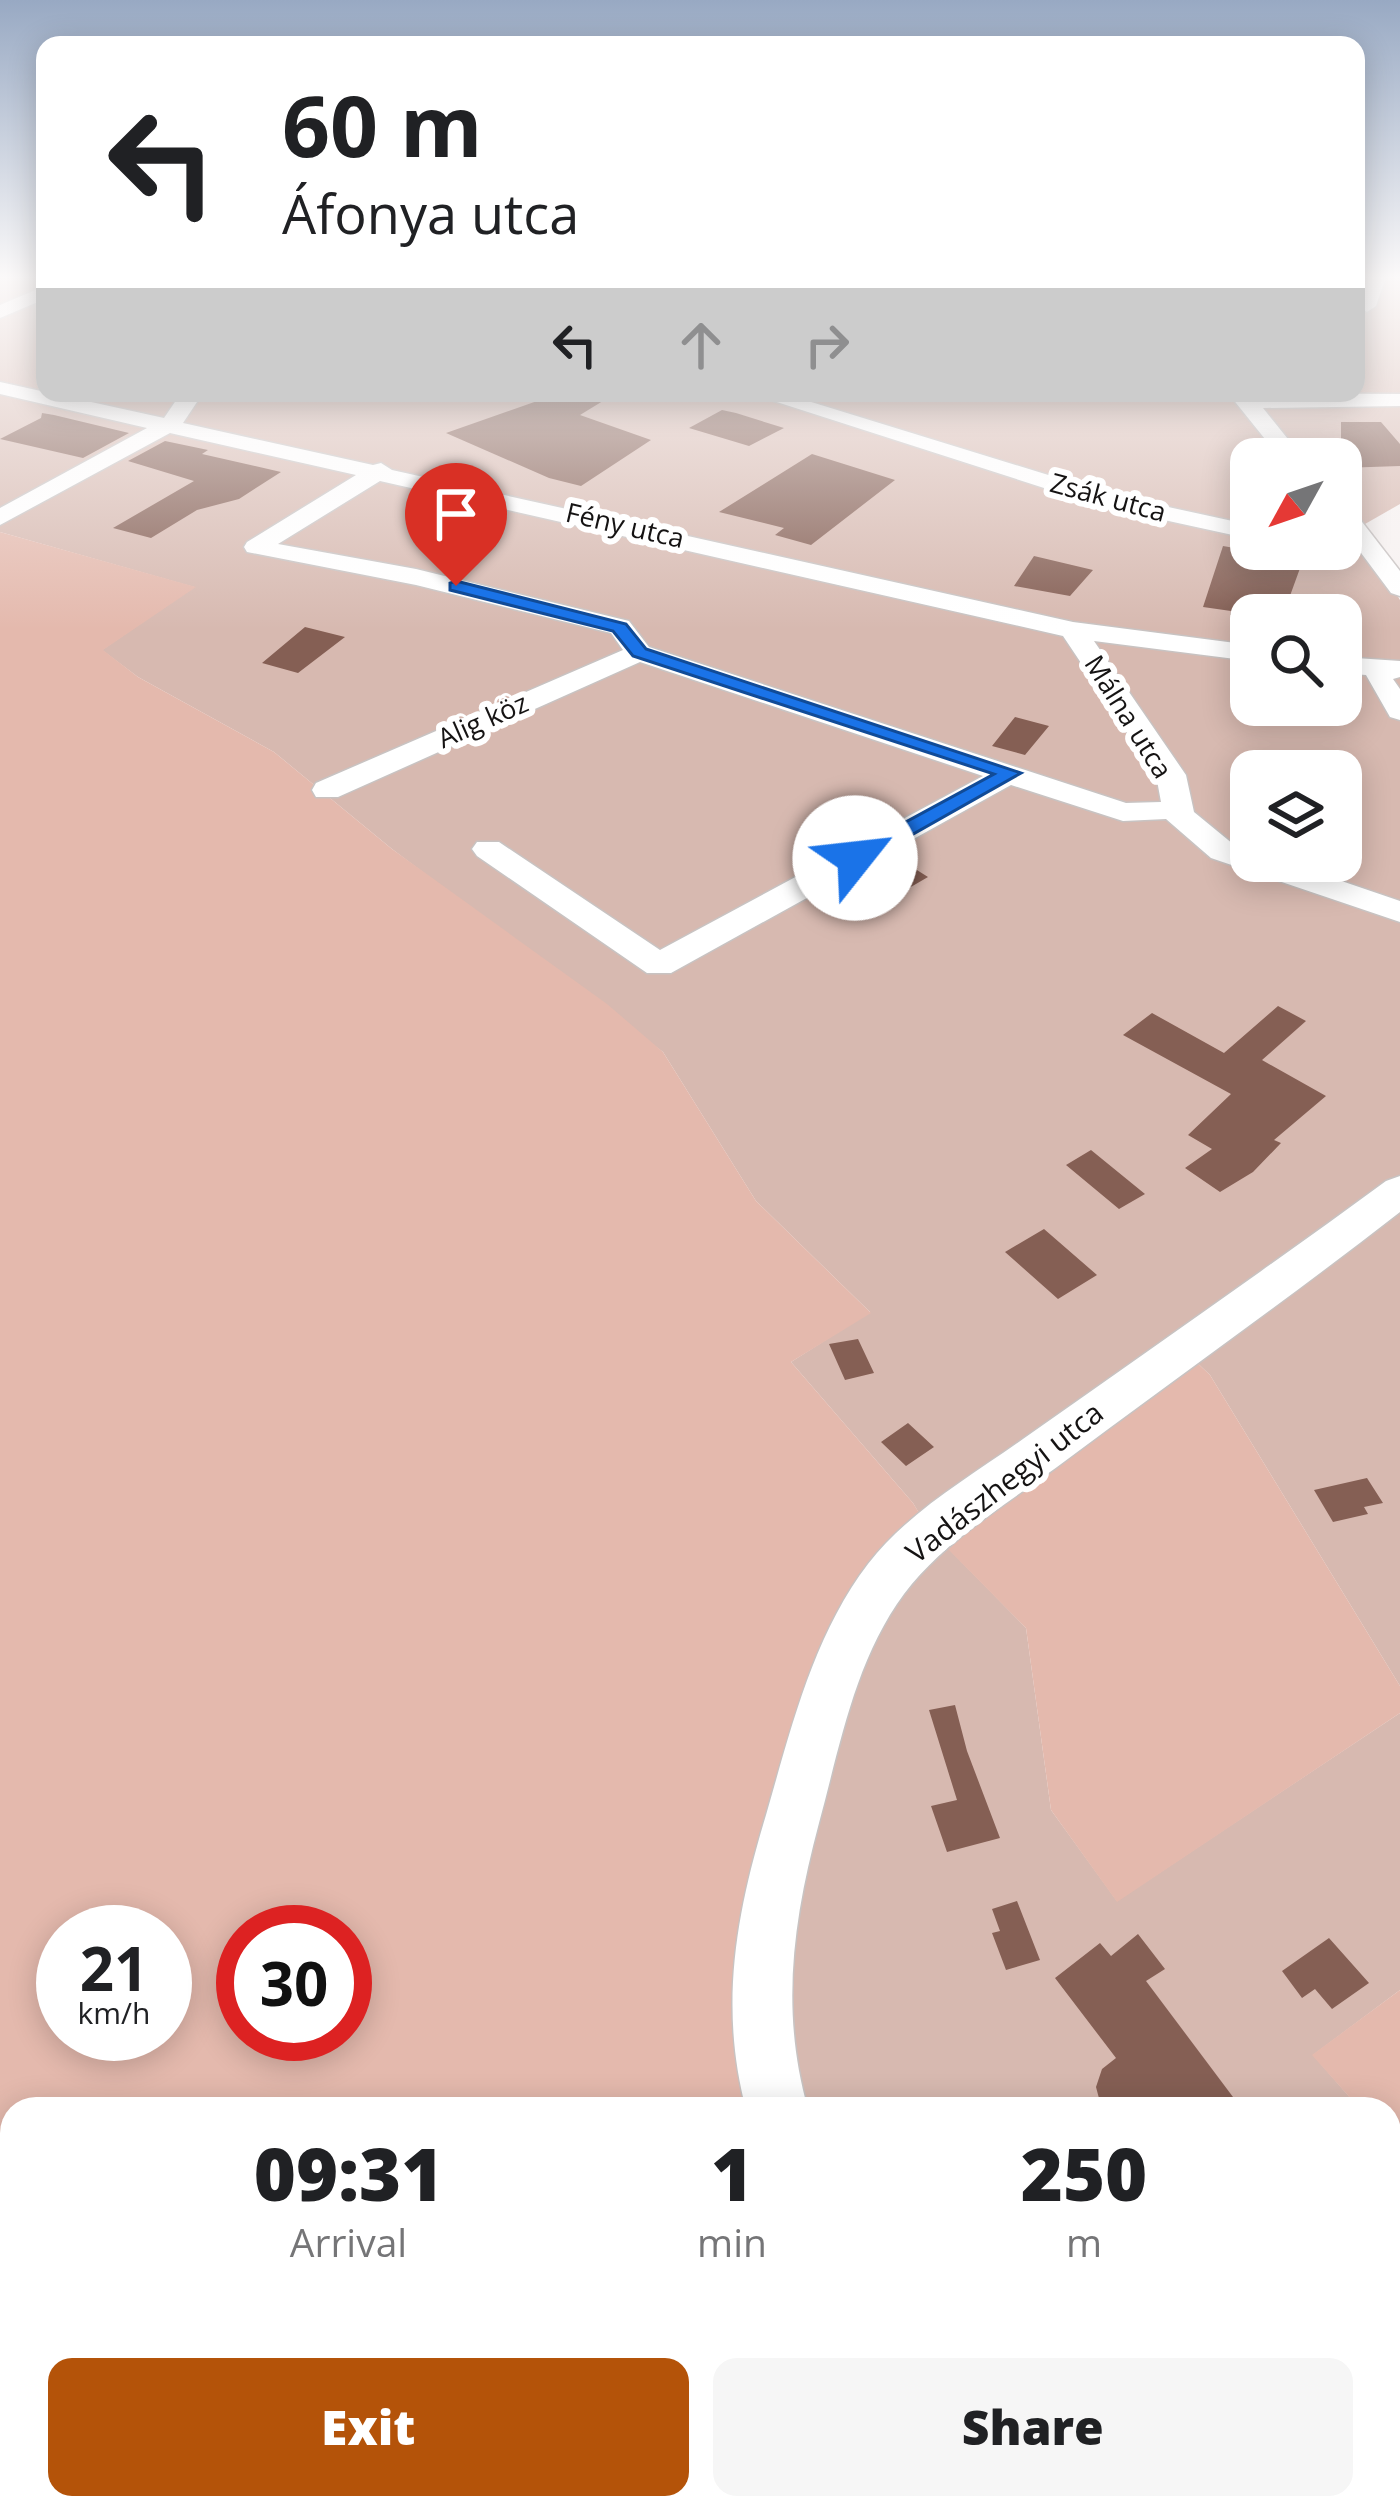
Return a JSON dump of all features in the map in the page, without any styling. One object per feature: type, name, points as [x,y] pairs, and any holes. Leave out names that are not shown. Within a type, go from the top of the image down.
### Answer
[{"type":"street","points":[[1365,400],[1400,400]]},
{"type":"street","name":"Fény utca","points":[[69,402],[1072,630],[1230,650]]},
{"type":"street","points":[[0,518],[172,423],[186,402]]},
{"type":"street","name":"Zsák utca","points":[[789,402],[1108,502],[1230,528]]},
{"type":"street","points":[[1245,402],[1275,438]]},
{"type":"street","points":[[380,470],[256,548],[416,577],[620,627],[639,652],[1123,812],[1149,814],[1175,808],[1190,829],[1222,851],[1400,912]]},
{"type":"street","points":[[1362,536],[1400,588]]},
{"type":"street","points":[[1362,555],[1381,559]]},
{"type":"street","name":"Málna utca","points":[[1072,630],[1171,775],[1175,808]]},
{"type":"street","name":"Alig köz","points":[[327,790],[639,652]]},
{"type":"street","points":[[1391,669],[1379,679],[1400,711]]},
{"type":"street","points":[[488,849],[659,965],[1011,773]]},
{"type":"street","name":"Vadászhegyi utca","points":[[774,2097],[759,2023],[767,1916],[829,1699],[859,1624],[887,1578],[932,1535],[1001,1482],[1169,1357],[1250,1306],[1400,1191]]},
{"type":"shaded area","points":[[0,395],[36,395],[36,402],[1365,402],[1365,395],[1400,395],[1400,504],[1365,524],[1373,555],[1400,600],[1400,1686],[1210,1375],[1192,1358],[932,1535],[913,1503],[791,1362],[870,1312],[756,1201],[663,1052],[392,849],[274,752],[138,677],[102,650],[194,587],[0,532]]},
{"type":"shaded area","points":[[0,532],[196,587],[103,650],[138,677],[274,752],[392,849],[607,1004],[663,1052],[756,1201],[871,1313],[791,1362],[913,1503],[932,1534],[1192,1358],[1210,1375],[1400,1686],[1400,1713],[1117,1902],[1051,1810],[1026,1628],[941,1542],[887,1578],[779,1866],[777,2097],[0,2097]]},
{"type":"shaded area","points":[[941,1541],[1026,1628],[1051,1810],[1117,1901],[1400,1713],[1400,1990],[1313,2055],[1350,2097],[774,2097],[759,2023],[829,1699]]},
{"type":"shaded area","points":[[1400,1990],[1400,2097],[1349,2097],[1312,2055]]},
{"type":"building","points":[[534,402],[601,402],[580,415],[651,440],[581,486],[549,478],[446,433]]},
{"type":"building","points":[[722,410],[784,428],[749,446],[689,428]]},
{"type":"building","points":[[42,413],[129,433],[83,458],[0,439],[41,418]]},
{"type":"building","points":[[1341,422],[1381,422],[1400,444],[1400,466],[1362,467],[1362,438],[1341,438]]},
{"type":"building","points":[[165,441],[281,472],[239,499],[197,510],[151,538],[113,528],[194,481],[128,461]]},
{"type":"building","points":[[812,454],[895,480],[811,545],[775,535],[784,528],[719,512]]},
{"type":"building","points":[[1223,546],[1230,547],[1230,570],[1299,570],[1291,594],[1230,594],[1230,611],[1203,607]]},
{"type":"building","points":[[1034,556],[1093,570],[1070,596],[1014,586]]},
{"type":"building","points":[[305,627],[345,637],[298,673],[262,663]]},
{"type":"building","points":[[1015,717],[1049,726],[1025,755],[992,746]]},
{"type":"building","points":[[893,855],[928,877],[897,895],[886,888],[837,917],[811,901]]},
{"type":"building","points":[[1278,1006],[1306,1021],[1262,1060],[1326,1096],[1274,1140],[1281,1143],[1253,1172],[1220,1192],[1185,1168],[1212,1149],[1188,1135],[1231,1094],[1123,1035],[1152,1013],[1224,1053]]},
{"type":"building","points":[[1091,1150],[1145,1194],[1119,1209],[1066,1165]]},
{"type":"building","points":[[1044,1229],[1097,1275],[1058,1299],[1005,1252]]},
{"type":"building","points":[[858,1339],[874,1373],[845,1380],[829,1344]]},
{"type":"building","points":[[908,1423],[934,1447],[906,1466],[881,1442]]},
{"type":"building","points":[[1367,1478],[1383,1503],[1364,1507],[1368,1514],[1333,1522],[1314,1490]]},
{"type":"building","points":[[955,1705],[1000,1838],[947,1852],[931,1806],[957,1800],[929,1710]]},
{"type":"building","points":[[1017,1901],[1040,1960],[1006,1970],[992,1933],[1000,1931],[992,1909]]},
{"type":"building","points":[[1138,1934],[1165,1969],[1146,1981],[1233,2097],[1099,2097],[1096,2087],[1102,2069],[1116,2058],[1055,1978],[1100,1943],[1111,1956]]},
{"type":"building","points":[[1329,1938],[1369,1983],[1332,2009],[1315,1989],[1302,1998],[1282,1971]]},
{"type":"route","points":[[456,586],[620,627],[625,640],[639,652],[1011,773],[855,858]]}]
